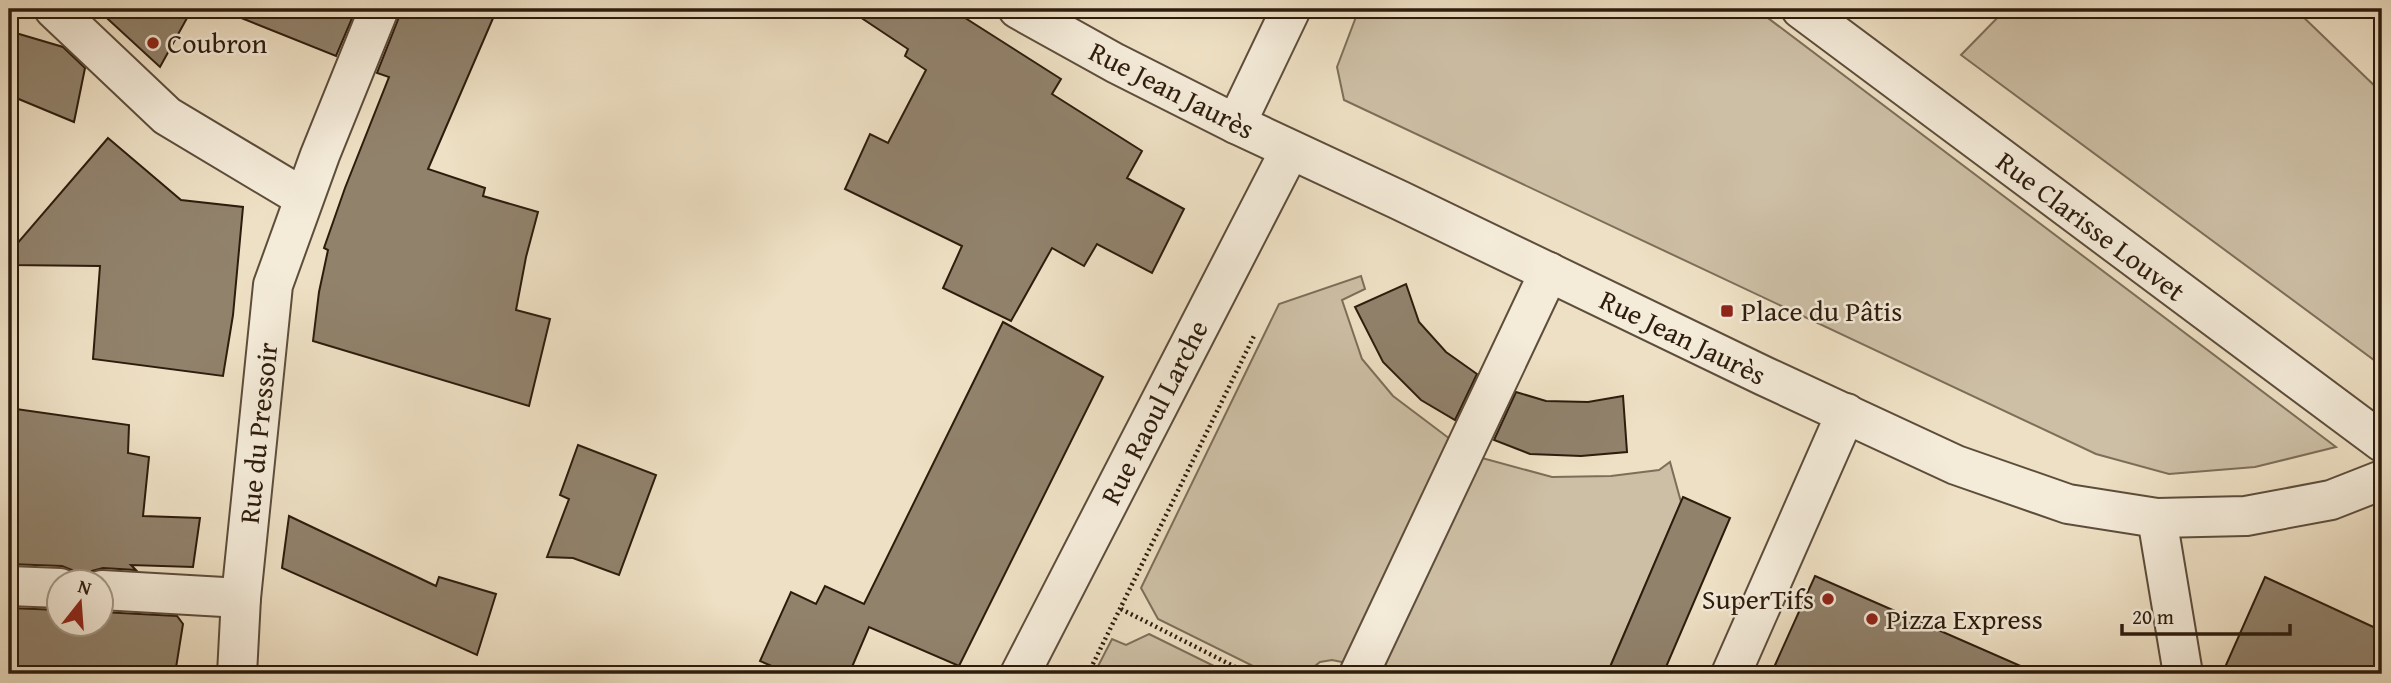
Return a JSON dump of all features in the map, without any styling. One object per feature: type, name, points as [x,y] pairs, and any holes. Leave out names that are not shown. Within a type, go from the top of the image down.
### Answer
[{"type":"street","points":[[54,9],[167,116],[304,198]]},
{"type":"street","name":"Rue du Pressoir","points":[[237,674],[241,598],[273,285],[304,198],[379,9]]},
{"type":"street","name":"Rue Jean Jaurès","points":[[1018,9],[1115,63],[1236,124],[1955,465],[2068,504],[2157,518],[2246,516],[2331,500],[2382,480]]},
{"type":"street","points":[[1236,124],[1291,9]]},
{"type":"street","name":"Rue Clarisse Louvet","points":[[1801,9],[2382,442]]},
{"type":"street","name":"Rue Raoul Larche","points":[[1020,674],[1290,150]]},
{"type":"street","points":[[1359,674],[1549,272]]},
{"type":"street","points":[[1731,674],[1846,413]]},
{"type":"street","points":[[2157,518],[2183,674]]},
{"type":"street","points":[[9,586],[46,587]]},
{"type":"street","points":[[116,591],[241,598]]},
{"type":"path","points":[[1088,674],[1121,610],[1249,674]]},
{"type":"shaded area","points":[[1359,9],[1756,9],[2336,447],[2255,467],[2169,474],[2096,454],[1344,100],[1337,67]]},
{"type":"shaded area","points":[[2006,9],[2295,9],[2382,93],[2382,366],[1961,55]]},
{"type":"shaded area","points":[[1361,276],[1365,289],[1342,300],[1362,359],[1393,396],[1450,439],[1347,663],[1332,660],[1320,662],[1305,674],[1269,674],[1158,619],[1141,588],[1279,304]]},
{"type":"shaded area","points":[[1482,458],[1552,477],[1611,476],[1659,470],[1670,462],[1681,502],[1607,674],[1380,674]]},
{"type":"shaded area","points":[[1149,634],[1214,666],[1211,674],[1094,674],[1112,639],[1126,645]]},
{"type":"building","name":"Coubron","points":[[97,9],[192,9],[160,67]]},
{"type":"building","points":[[224,9],[356,9],[336,56]]},
{"type":"building","points":[[400,9],[497,9],[428,169],[485,188],[483,196],[538,212],[516,310],[550,319],[529,406],[313,341],[328,250],[324,248],[389,77],[377,73]]},
{"type":"building","points":[[848,9],[951,9],[1061,79],[1052,94],[1142,151],[1127,178],[1184,209],[1152,273],[1097,244],[1084,266],[1052,248],[1011,321],[943,288],[962,246],[845,189],[870,134],[888,143],[926,70],[905,56],[908,49]]},
{"type":"building","points":[[9,31],[63,47],[85,68],[74,122],[9,95]]},
{"type":"building","points":[[108,138],[181,200],[243,207],[233,315],[223,376],[93,359],[100,266],[9,265],[9,253]]},
{"type":"building","points":[[1406,284],[1419,322],[1446,352],[1477,374],[1455,420],[1421,400],[1383,362],[1355,307]]},
{"type":"building","points":[[1003,322],[1103,377],[959,666],[869,627],[849,674],[790,674],[760,661],[791,592],[816,604],[825,586],[864,604]]},
{"type":"building","points":[[1516,392],[1546,401],[1588,402],[1623,396],[1627,452],[1581,456],[1530,454],[1494,440]]},
{"type":"building","points":[[9,408],[129,425],[128,453],[149,457],[143,516],[200,518],[193,567],[131,565],[136,570],[9,564]]},
{"type":"building","points":[[578,445],[656,475],[619,575],[573,558],[547,557],[569,499],[560,495]]},
{"type":"building","points":[[1683,497],[1730,518],[1663,674],[1607,674]]},
{"type":"building","points":[[289,516],[436,586],[439,577],[496,594],[477,655],[282,568]]},
{"type":"building","points":[[1815,576],[2039,674],[1771,674]]},
{"type":"building","points":[[2265,577],[2382,631],[2382,674],[2222,674]]},
{"type":"building","points":[[9,608],[46,609],[46,638],[116,638],[116,613],[177,616],[183,624],[175,674],[9,672]]},
{"type":"place","name":"Coubron","points":[[153,43]]},
{"type":"place","name":"Place du Pâtis","points":[[1727,311]]},
{"type":"place","name":"SuperTifs","points":[[1828,599]]},
{"type":"place","name":"Pizza Express","points":[[1872,619]]}]
